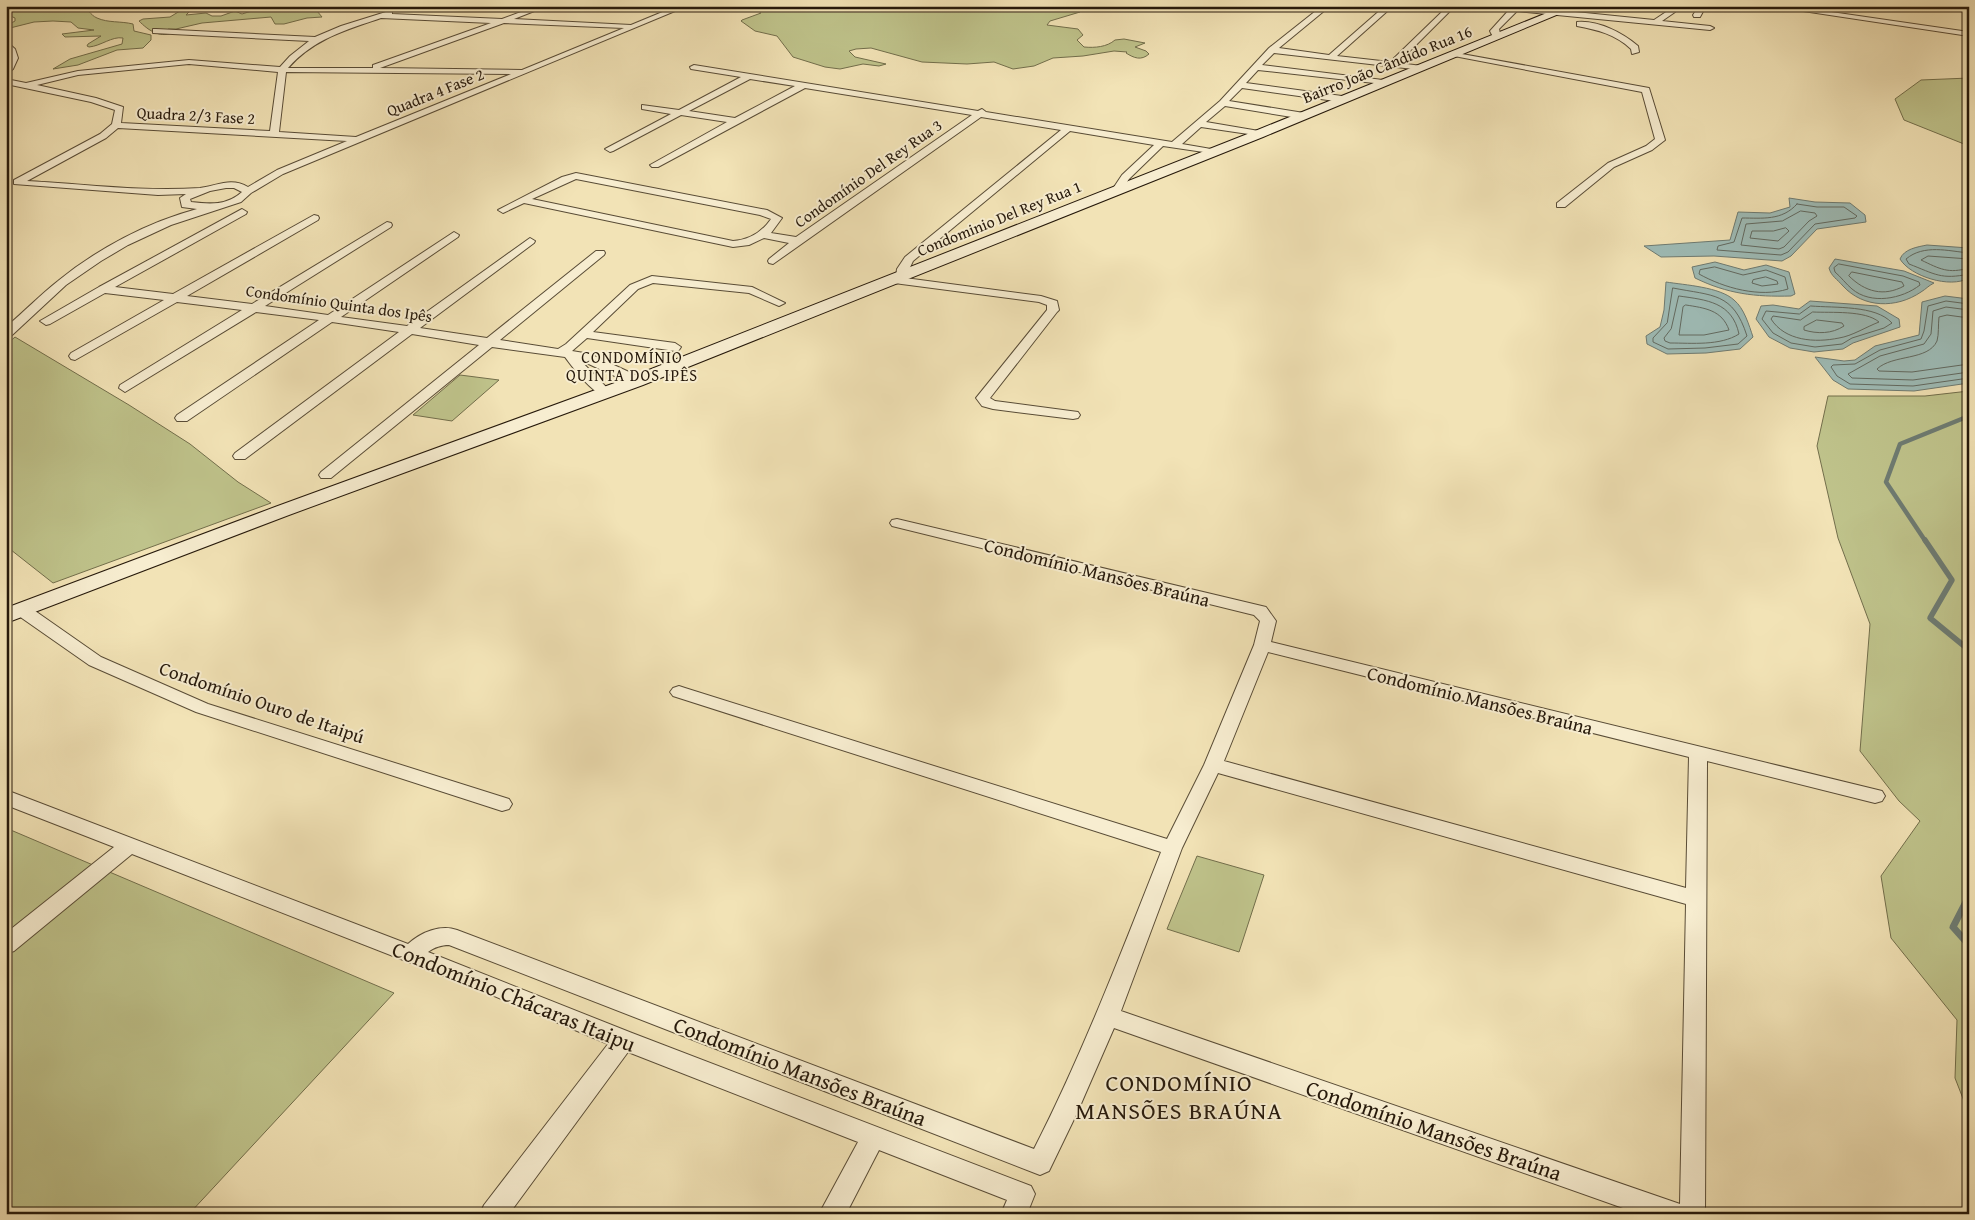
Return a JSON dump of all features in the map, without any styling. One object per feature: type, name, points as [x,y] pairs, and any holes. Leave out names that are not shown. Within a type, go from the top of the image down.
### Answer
[{"type":"street","points":[[367,71],[544,6]]},
{"type":"street","name":"Quadra 4 Fase 2","points":[[280,172],[684,6]]},
{"type":"street","points":[[1176,144],[1202,124],[1272,50],[1327,6]]},
{"type":"street","points":[[1331,57],[1390,6]]},
{"type":"street","points":[[1393,64],[1452,6]]},
{"type":"street","points":[[1493,6],[1710,28]]},
{"type":"street","name":"Bairro João Cândido Rua 16","points":[[1214,152],[1573,6]]},
{"type":"street","points":[[1697,15],[1703,6]]},
{"type":"street","points":[[1773,6],[1791,12],[1834,14],[1969,34]]},
{"type":"street","points":[[1823,6],[1856,12]]},
{"type":"street","points":[[1946,6],[1969,9]]},
{"type":"street","points":[[1497,37],[1494,31],[1515,8]]},
{"type":"street","points":[[274,134],[282,70],[289,60],[314,39],[398,10]]},
{"type":"street","points":[[1656,22],[1672,10]]},
{"type":"street","points":[[1849,16],[1850,13],[1856,12],[1874,12]]},
{"type":"street","points":[[1832,25],[1834,14]]},
{"type":"street","points":[[380,16],[635,26]]},
{"type":"street","points":[[1545,19],[1600,28],[1631,44],[1635,48],[1635,52]]},
{"type":"street","points":[[156,32],[314,39]]},
{"type":"street","points":[[6,43],[15,52],[16,56],[6,74]]},
{"type":"street","points":[[1272,50],[1419,68]]},
{"type":"street","points":[[1454,54],[1646,90],[1660,140],[1649,148],[1612,165],[1561,205]]},
{"type":"street","points":[[27,85],[78,73],[189,62],[282,70],[523,72]]},
{"type":"street","points":[[694,67],[982,112],[1214,152]]},
{"type":"street","points":[[1256,67],[1384,82]]},
{"type":"street","points":[[610,149],[749,76]]},
{"type":"street","points":[[6,81],[118,107],[120,111],[116,125],[93,144],[17,182]]},
{"type":"street","points":[[656,165],[805,84]]},
{"type":"street","points":[[1240,85],[1342,99]]},
{"type":"street","points":[[1223,103],[1304,116]]},
{"type":"street","points":[[645,107],[736,122]]},
{"type":"street","name":"Condomínio Del Rey Rua 3","points":[[774,261],[798,241],[982,112]]},
{"type":"street","points":[[1202,124],[1258,134]]},
{"type":"street","name":"Quadra 2/3 Fase 2","points":[[116,125],[358,140]]},
{"type":"street","points":[[1068,128],[909,259],[897,278],[908,283],[1041,299],[1052,303],[1054,306],[1053,310],[983,398],[992,405],[1073,415]]},
{"type":"street","points":[[1117,190],[1125,177],[1162,142]]},
{"type":"street","name":"Condominio Del Rey Rua 1","points":[[14,613],[326,494],[638,381],[1214,152]]},
{"type":"street","points":[[6,182],[158,192],[230,185],[280,172]]},
{"type":"street","points":[[6,334],[80,270],[162,225],[209,207],[237,201],[245,196],[248,191],[280,172]]},
{"type":"street","points":[[502,210],[522,200],[565,179],[581,177],[763,212],[776,216],[776,220],[761,234],[747,243],[734,244],[522,200]]},
{"type":"street","points":[[230,185],[239,186],[248,191]]},
{"type":"street","points":[[162,225],[185,201],[202,189]]},
{"type":"street","points":[[158,192],[209,207]]},
{"type":"street","points":[[46,321],[242,212]]},
{"type":"street","points":[[75,356],[314,218]]},
{"type":"street","points":[[125,388],[387,225]]},
{"type":"street","points":[[182,418],[454,234]]},
{"type":"street","points":[[761,234],[798,241]]},
{"type":"street","points":[[240,456],[530,241]]},
{"type":"street","points":[[326,475],[600,253]]},
{"type":"street","points":[[605,392],[564,354],[634,287],[652,279],[752,290],[779,303]]},
{"type":"street","name":"Condomínio Quinta dos Ipês","points":[[103,289],[179,297],[586,357],[638,381]]},
{"type":"street","points":[[585,334],[676,347]]},
{"type":"street","name":"Condomínio Mansões Braúna","points":[[412,954],[422,943],[437,937],[450,936],[1040,1164],[1066,1113],[1108,1016],[1172,848],[1213,765],[1262,645],[1268,622],[1260,612],[897,523]]},
{"type":"street","name":"Condomínio Ouro de Itaipú","points":[[14,613],[95,660],[202,708],[502,804]]},
{"type":"street","name":"Condomínio Mansões Braúna","points":[[1262,645],[1874,796]]},
{"type":"street","points":[[679,692],[1172,848]]},
{"type":"street","points":[[1692,1214],[1698,754]]},
{"type":"street","points":[[1213,765],[1697,899]]},
{"type":"street","name":"Condomínio Chácaras Itaipu","points":[[6,797],[412,954],[624,1040],[873,1137],[1018,1204]]},
{"type":"street","points":[[6,945],[130,845]]},
{"type":"street","name":"Condomínio Mansões Braúna","points":[[1108,1016],[1675,1214]]},
{"type":"street","points":[[493,1214],[624,1040]]},
{"type":"street","points":[[832,1214],[873,1137]]},
{"type":"green space","points":[[6,6],[81,6],[101,20],[133,24],[134,31],[151,35],[151,40],[143,48],[117,50],[78,65],[53,69],[70,59],[122,44],[123,38],[115,38],[89,47],[87,46],[88,44],[101,36],[65,37],[62,34],[94,30],[78,28],[71,22],[34,22],[6,29],[6,26],[15,21],[15,18],[6,14]]},
{"type":"green space","points":[[188,6],[213,6],[191,10],[186,15],[206,13],[212,16],[221,16],[235,11],[242,14],[261,8],[325,6],[317,11],[322,17],[307,18],[284,24],[275,24],[271,17],[202,23],[168,29],[172,33],[167,34],[158,34],[139,21],[170,17]]},
{"type":"green space","points":[[752,6],[1072,6],[1080,12],[1050,21],[1047,25],[1078,29],[1083,35],[1077,40],[1084,47],[1101,46],[1115,40],[1124,39],[1145,43],[1135,47],[1149,54],[1143,58],[1138,58],[1129,55],[1127,52],[1114,51],[1053,58],[1034,66],[1013,69],[994,62],[967,64],[922,62],[871,48],[849,51],[855,57],[886,64],[879,66],[863,64],[840,69],[825,67],[793,57],[777,36],[755,31],[741,21],[761,13]]},
{"type":"green space","points":[[1969,78],[1969,146],[1904,120],[1895,99],[1921,80]]},
{"type":"green space","points":[[15,337],[190,444],[238,482],[271,503],[53,583],[6,546],[6,345]]},
{"type":"green space","points":[[460,375],[499,380],[452,421],[413,415]]},
{"type":"green space","points":[[1969,391],[1969,1114],[1955,1078],[1957,1020],[1891,938],[1881,876],[1920,821],[1899,801],[1860,751],[1870,624],[1838,538],[1817,446],[1828,396],[1925,396]]},
{"type":"green space","points":[[6,828],[394,993],[189,1214],[6,1214]]},
{"type":"green space","points":[[1197,856],[1264,875],[1239,952],[1167,929]]},
{"type":"water","points":[[1789,198],[1815,202],[1850,203],[1865,215],[1866,222],[1817,229],[1791,256],[1782,261],[1714,256],[1661,257],[1644,246],[1730,240],[1738,212],[1770,213],[1790,207]]},
{"type":"water","points":[[1927,245],[1969,248],[1969,278],[1952,282],[1931,279],[1912,271],[1900,259],[1904,253]]},
{"type":"water","points":[[1835,259],[1904,271],[1934,283],[1911,298],[1901,301],[1880,304],[1870,302],[1860,299],[1851,293],[1833,275],[1829,268]]},
{"type":"water","points":[[1715,262],[1744,270],[1766,265],[1789,272],[1795,294],[1791,296],[1754,295],[1719,288],[1695,278],[1692,267]]},
{"type":"water","points":[[1666,282],[1711,289],[1728,296],[1741,307],[1753,337],[1740,349],[1706,353],[1667,354],[1647,344],[1646,336],[1660,327],[1664,310]]},
{"type":"water","points":[[1945,296],[1969,299],[1969,383],[1914,391],[1848,389],[1833,380],[1815,357],[1844,361],[1855,360],[1875,346],[1919,335],[1922,302]]},
{"type":"water","points":[[1810,301],[1877,306],[1899,319],[1900,327],[1853,343],[1843,349],[1814,352],[1790,348],[1769,337],[1756,319],[1761,306],[1773,305],[1799,309]]},
{"type":"waterway","points":[[1926,542],[1886,482],[1900,444],[1969,416]]},
{"type":"waterway","points":[[1925,540],[1952,580],[1930,618],[1969,650]]},
{"type":"waterway","points":[[1969,896],[1953,927],[1969,945]]},
{"type":"district","name":"CONDOMÍNIO QUINTA DOS IPÊS","points":[[632,366]]},
{"type":"district","name":"CONDOMÍNIO MANSÕES BRAÚNA","points":[[1179,1096]]}]
